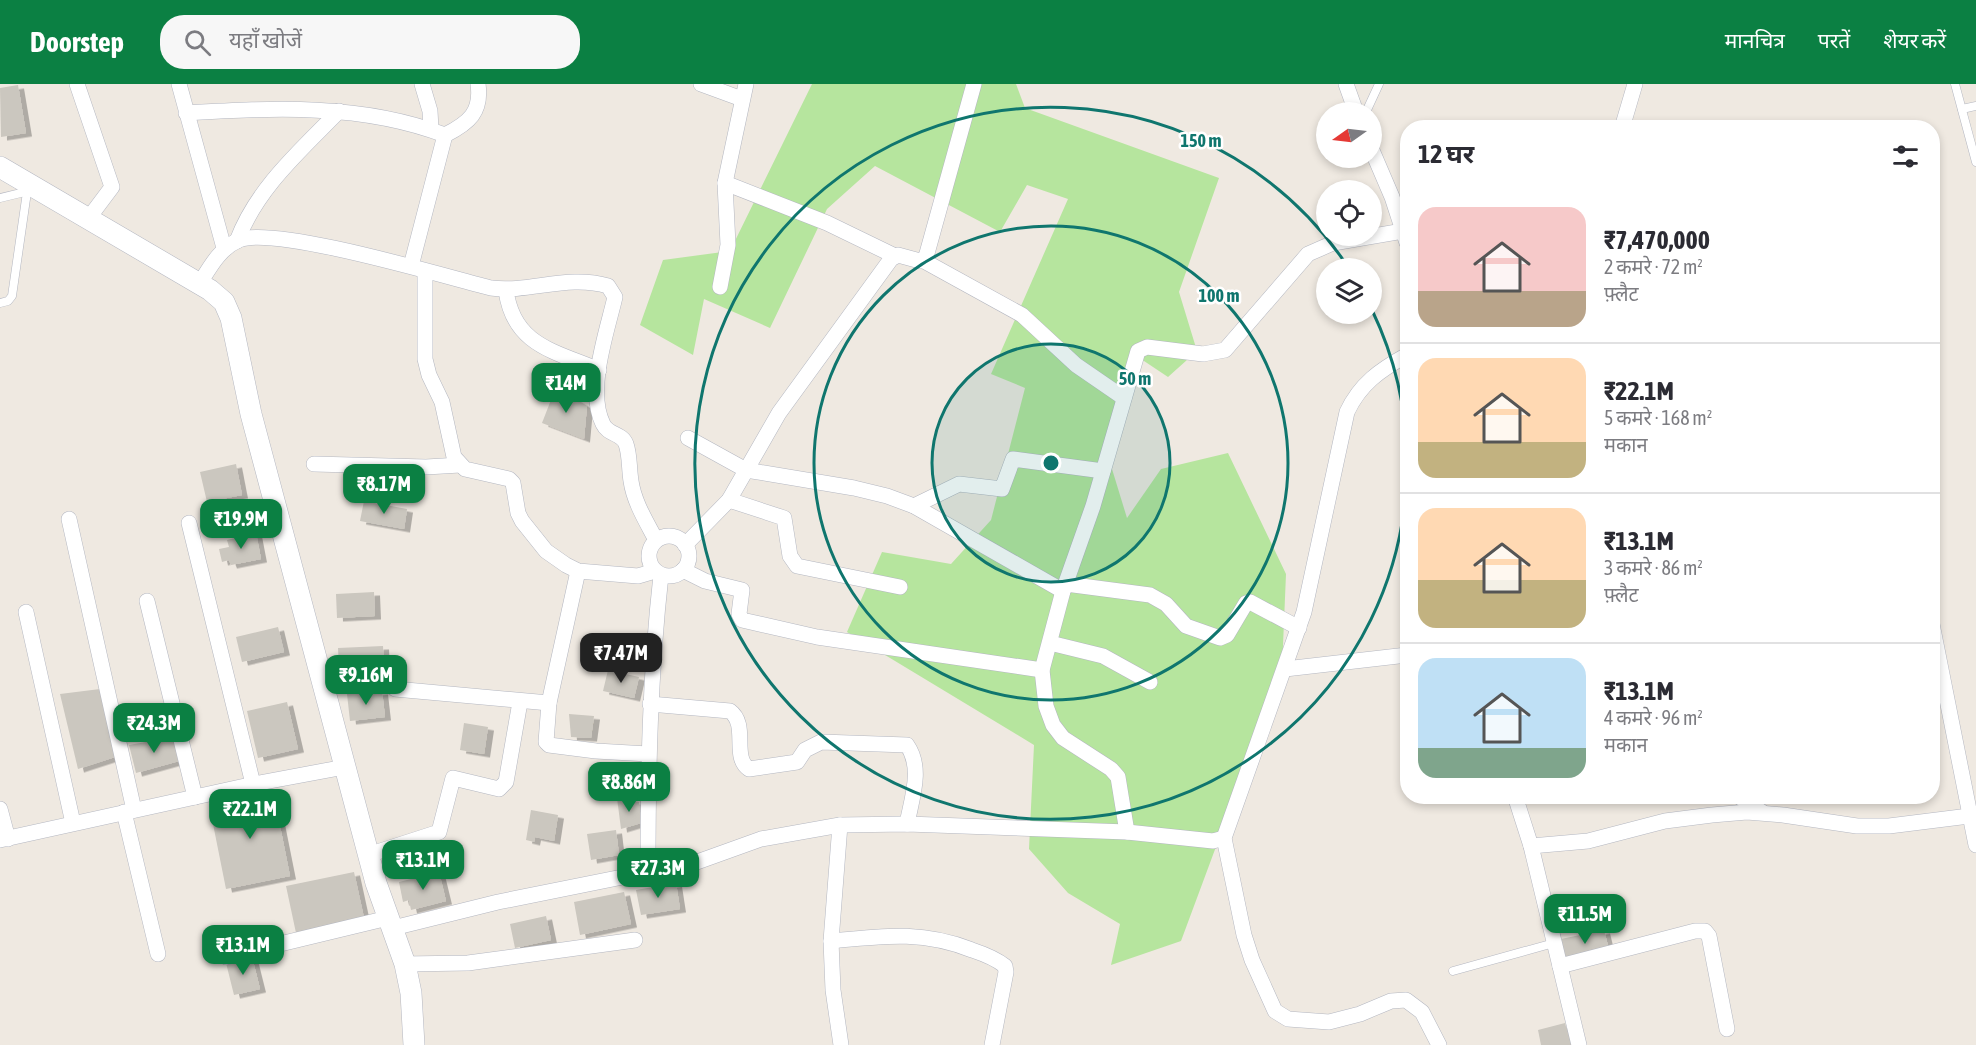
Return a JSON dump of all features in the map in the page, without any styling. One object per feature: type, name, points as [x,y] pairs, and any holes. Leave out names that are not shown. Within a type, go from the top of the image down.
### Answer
[{"type":"street","points":[[77,84],[111,187],[88,219]]},
{"type":"street","points":[[179,84],[186,113],[230,245]]},
{"type":"street","points":[[422,84],[438,132],[418,269],[425,359],[429,375],[442,402],[451,448],[460,465],[465,469],[509,479],[513,483],[518,513],[533,538],[546,551],[578,571],[638,576],[658,573],[669,576],[683,570],[688,560],[685,545],[673,536],[656,540]]},
{"type":"street","points":[[186,113],[269,108],[339,111],[384,117],[438,132],[465,125],[476,112],[480,97],[478,84]]},
{"type":"street","points":[[701,84],[744,92],[725,183],[728,245],[720,286]]},
{"type":"street","points":[[924,261],[955,158],[974,84]]},
{"type":"street","points":[[1346,84],[1352,102]]},
{"type":"street","points":[[1624,120],[1635,84]]},
{"type":"street","points":[[200,284],[230,245],[254,203],[339,111]]},
{"type":"street","points":[[0,167],[33,191],[88,219],[200,284],[224,302],[231,318],[251,414],[368,855],[405,964],[411,993],[414,1045]]},
{"type":"street","points":[[1379,168],[1400,224]]},
{"type":"street","points":[[725,183],[827,223],[895,256],[924,261],[1003,302],[1022,315],[1076,365],[1124,398]]},
{"type":"street","points":[[230,245],[255,237],[283,240],[506,290],[578,281],[608,286],[615,297],[599,370],[597,402],[600,417],[607,431],[621,436],[627,445],[635,499],[656,540]]},
{"type":"street","points":[[1127,832],[1118,777],[1111,769],[1063,738],[1053,724],[1046,706],[1042,670],[1136,355],[1141,348],[1147,347],[1203,354],[1225,350],[1308,254],[1333,243],[1400,237]]},
{"type":"street","points":[[685,545],[729,500],[779,413],[816,359],[895,256]]},
{"type":"street","points":[[506,290],[508,308],[515,324],[527,336],[552,350],[599,370]]},
{"type":"street","points":[[1400,359],[1371,377],[1355,395],[1347,412],[1299,628],[1224,838],[1244,935],[1252,960],[1275,1011],[1288,1019],[1329,1022],[1360,1014],[1391,1001],[1406,1000],[1413,1003],[1426,1018],[1439,1045]]},
{"type":"street","points":[[688,438],[746,470],[854,488],[887,496],[914,506],[1065,587],[1149,595],[1166,604],[1186,626],[1220,638],[1227,635],[1243,604],[1250,602],[1299,628]]},
{"type":"street","points":[[914,506],[959,484],[1002,489],[1013,459],[1103,471]]},
{"type":"street","points":[[314,464],[426,467],[460,465]]},
{"type":"street","points":[[729,500],[784,518],[790,556],[797,566],[900,588]]},
{"type":"street","points":[[69,519],[158,954]]},
{"type":"street","points":[[189,523],[253,784]]},
{"type":"street","points":[[648,870],[648,754],[658,573],[650,562],[650,552],[656,540]]},
{"type":"street","points":[[683,570],[695,578],[742,590],[739,614],[742,620],[817,637],[1042,670]]},
{"type":"street","points":[[578,571],[544,736],[549,745],[648,754]]},
{"type":"street","points":[[147,601],[195,797]]},
{"type":"street","points":[[26,612],[73,823]]},
{"type":"street","points":[[1050,643],[1103,656],[1150,681]]},
{"type":"street","points":[[1286,669],[1400,656]]},
{"type":"street","points":[[1940,666],[1976,845]]},
{"type":"street","points":[[396,689],[549,703]]},
{"type":"street","points":[[368,855],[439,832],[453,778],[503,788],[520,702]]},
{"type":"street","points":[[650,705],[730,711],[738,722],[742,759],[749,769],[797,762],[805,750],[821,742],[907,745],[916,765],[907,824]]},
{"type":"street","points":[[0,808],[4,840],[253,784],[345,767]]},
{"type":"street","points":[[1518,804],[1531,846],[1579,1045]]},
{"type":"street","points":[[1750,804],[1764,813]]},
{"type":"street","points":[[1531,846],[1588,841],[1689,816],[1764,813],[1857,826],[1889,826],[1969,816]]},
{"type":"street","points":[[226,957],[708,859],[761,839],[840,825],[907,824],[1127,832],[1213,841],[1224,838]]},
{"type":"street","points":[[840,825],[831,940],[833,990],[841,1045]]},
{"type":"street","points":[[1560,966],[1695,931],[1705,931],[1709,936],[1727,1029]]},
{"type":"street","points":[[831,940],[908,935],[928,936],[952,942],[998,960],[1005,966],[1006,972],[992,1045]]},
{"type":"street","points":[[405,964],[468,963],[635,940]]},
{"type":"lane","points":[[1371,102],[1379,84]]},
{"type":"lane","points":[[1955,84],[1975,159]]},
{"type":"lane","points":[[1962,109],[1976,106]]},
{"type":"lane","points":[[0,198],[33,191],[12,296],[8,301],[0,303]]},
{"type":"lane","points":[[1453,971],[1554,943]]},
{"type":"green space","points":[[812,84],[1016,84],[1025,108],[1219,178],[1179,292],[1197,351],[1168,377],[1135,355],[1113,419],[1112,469],[1127,518],[1161,469],[1228,453],[1286,574],[1282,669],[1181,941],[1111,965],[1120,924],[1068,893],[1029,849],[1034,745],[847,632],[882,552],[951,564],[991,520],[1025,388],[991,374],[1068,199],[1027,185],[1000,232],[875,166],[827,209],[770,328],[704,299],[693,355],[640,325],[663,260],[730,251]]},
{"type":"building","points":[[18,85],[26,133],[1,137],[0,88]]},
{"type":"building","points":[[556,387],[587,406],[584,439],[542,423]]},
{"type":"building","points":[[236,464],[242,495],[207,502],[200,472]]},
{"type":"building","points":[[364,501],[407,509],[404,529],[360,521]]},
{"type":"building","points":[[256,533],[261,559],[231,565],[229,560],[222,562],[219,549],[229,547],[227,540]]},
{"type":"building","points":[[374,592],[375,616],[337,618],[336,594]]},
{"type":"building","points":[[278,627],[284,652],[242,662],[236,637]]},
{"type":"building","points":[[383,646],[385,687],[340,690],[338,648]]},
{"type":"building","points":[[608,670],[639,677],[634,698],[603,691]]},
{"type":"building","points":[[100,689],[115,757],[78,769],[60,694]]},
{"type":"building","points":[[382,691],[385,717],[350,721],[347,694]]},
{"type":"building","points":[[287,702],[298,749],[258,758],[247,711]]},
{"type":"building","points":[[569,714],[594,716],[591,738],[571,737]]},
{"type":"building","points":[[464,723],[488,727],[484,754],[460,750]]},
{"type":"building","points":[[174,737],[179,761],[136,773],[129,745]]},
{"type":"building","points":[[273,791],[290,876],[226,889],[209,804]]},
{"type":"building","points":[[617,798],[639,802],[641,823],[621,829]]},
{"type":"building","points":[[531,810],[558,815],[554,841],[535,837],[534,842],[526,840]]},
{"type":"building","points":[[616,830],[619,855],[591,860],[587,834]]},
{"type":"building","points":[[354,872],[364,918],[296,933],[286,886]]},
{"type":"building","points":[[439,872],[446,901],[411,910],[409,900],[403,902],[399,882]]},
{"type":"building","points":[[676,883],[680,909],[641,915],[636,890]]},
{"type":"building","points":[[624,892],[631,924],[580,935],[574,902]]},
{"type":"building","points":[[546,916],[551,940],[515,948],[510,924]]},
{"type":"building","points":[[1604,930],[1609,950],[1565,959],[1561,939]]},
{"type":"building","points":[[252,957],[260,989],[234,995],[226,963]]},
{"type":"building","points":[[1565,1023],[1571,1045],[1541,1045],[1538,1030]]}]
